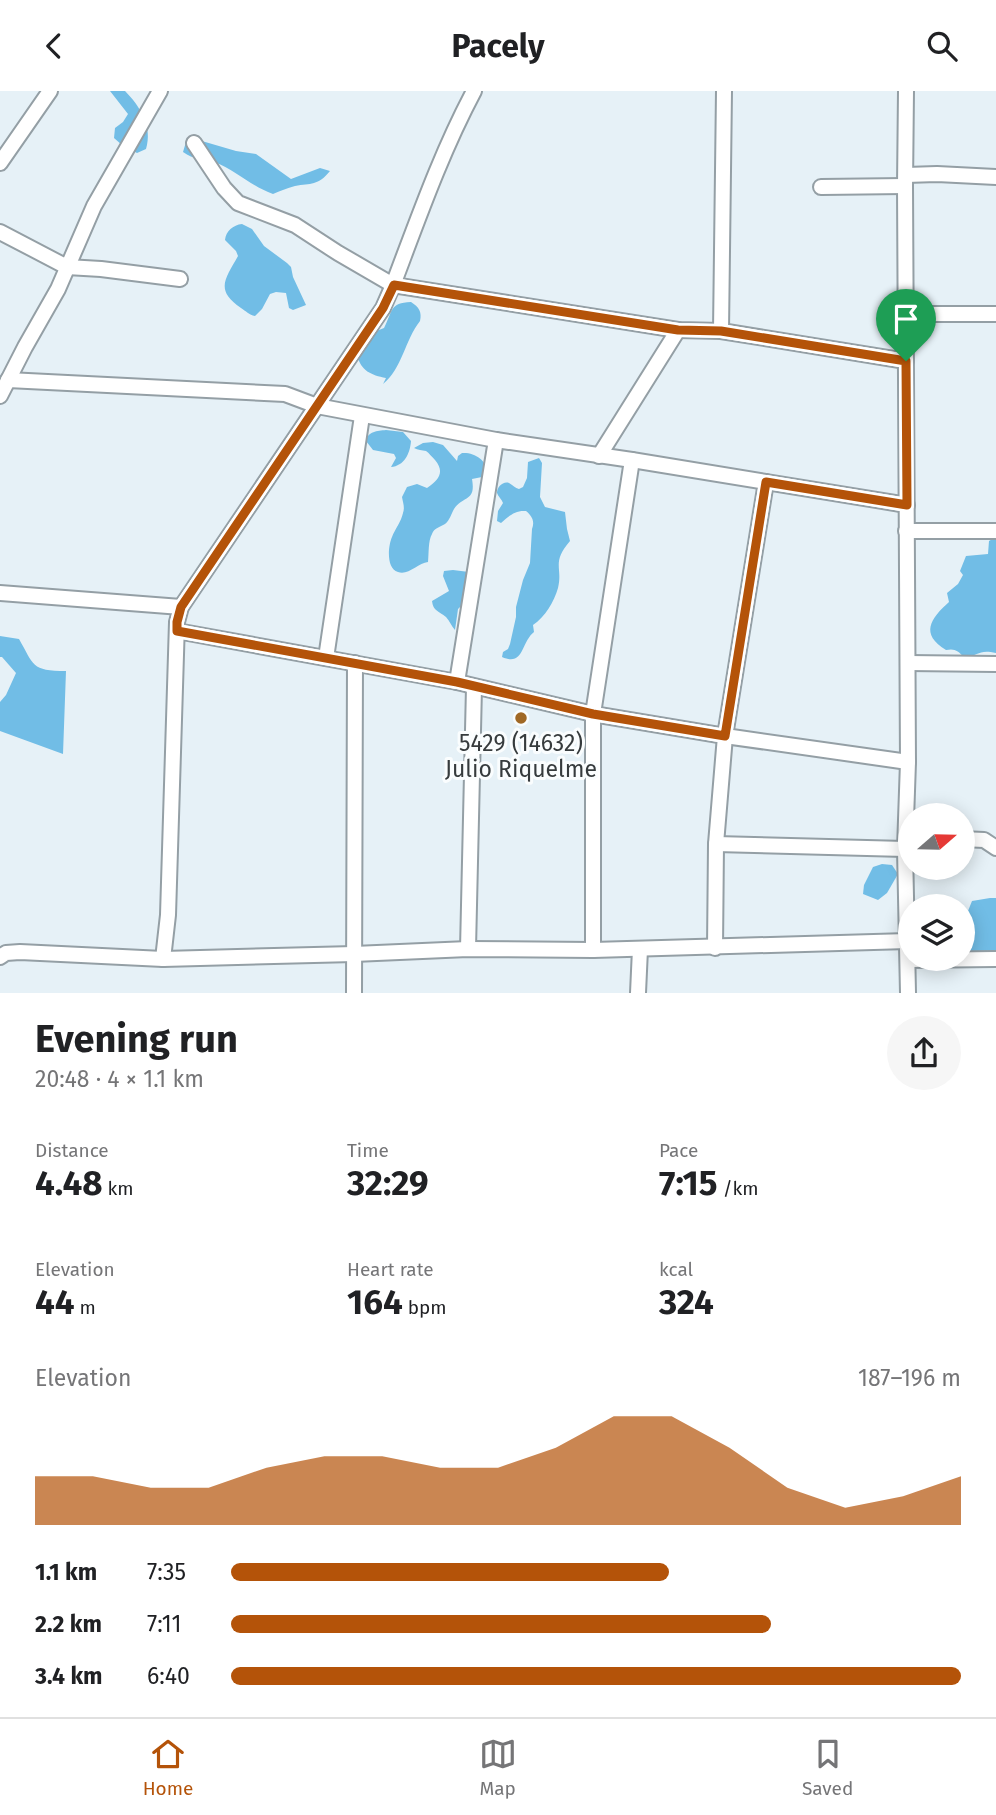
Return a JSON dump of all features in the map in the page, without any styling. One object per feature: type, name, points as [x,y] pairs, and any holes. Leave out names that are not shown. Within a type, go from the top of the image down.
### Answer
[{"type":"street","points":[[0,163],[50,91]]},
{"type":"street","points":[[0,396],[58,289],[94,206],[160,91]]},
{"type":"street","points":[[163,959],[168,915],[177,622],[181,607],[383,308],[438,168],[474,91]]},
{"type":"street","points":[[721,331],[724,91]]},
{"type":"street","points":[[906,91],[908,803]]},
{"type":"street","points":[[194,143],[224,188],[238,203],[295,225],[394,285],[678,330],[721,331],[906,361]]},
{"type":"street","points":[[821,187],[905,181],[937,174],[996,177]]},
{"type":"street","points":[[0,232],[67,267],[180,279]]},
{"type":"street","points":[[906,313],[996,314]]},
{"type":"street","points":[[599,456],[678,330]]},
{"type":"street","points":[[8,380],[285,394],[317,406],[362,416],[496,440],[907,505]]},
{"type":"street","points":[[326,657],[362,416]]},
{"type":"street","points":[[457,682],[496,440]]},
{"type":"street","points":[[593,950],[593,714],[632,460]]},
{"type":"street","points":[[715,948],[716,844],[725,736],[766,482]]},
{"type":"street","points":[[906,531],[996,531]]},
{"type":"street","points":[[0,593],[181,607]]},
{"type":"street","points":[[177,631],[457,682],[593,714],[908,762]]},
{"type":"street","points":[[354,992],[355,663]]},
{"type":"street","points":[[908,663],[996,664]]},
{"type":"street","points":[[468,949],[474,687]]},
{"type":"street","points":[[975,840],[984,840],[996,848]]},
{"type":"street","points":[[716,844],[898,845]]},
{"type":"street","points":[[0,957],[6,953],[20,952],[163,959],[468,949],[715,948],[898,941]]},
{"type":"street","points":[[638,992],[640,949]]},
{"type":"street","points":[[975,959],[996,959]]},
{"type":"street","points":[[908,971],[908,992]]},
{"type":"shaded area","points":[[110,91],[125,91],[136,103],[144,117],[148,133],[146,149],[137,153],[114,138],[115,128],[128,114]]},
{"type":"shaded area","points":[[195,139],[256,154],[291,179],[320,168],[330,171],[318,182],[273,194],[222,165],[183,152],[186,142]]},
{"type":"shaded area","points":[[242,224],[252,229],[264,246],[291,267],[306,305],[293,310],[289,308],[286,293],[276,292],[270,294],[255,316],[227,295],[225,283],[238,256],[225,240],[230,229]]},
{"type":"shaded area","points":[[411,302],[419,310],[420,321],[395,371],[383,384],[386,378],[367,371],[357,355],[369,334],[384,328],[395,306]]},
{"type":"shaded area","points":[[386,430],[403,432],[411,441],[405,459],[396,466],[391,467],[396,458],[394,454],[373,450],[366,441],[371,433]]},
{"type":"shaded area","points":[[433,442],[443,445],[457,461],[462,453],[476,456],[483,461],[487,474],[472,479],[471,495],[454,509],[447,522],[433,532],[428,562],[406,572],[398,572],[391,567],[389,551],[392,537],[404,511],[402,497],[407,487],[417,484],[427,488],[435,482],[440,472],[438,464],[426,451],[414,448]]},
{"type":"shaded area","points":[[539,458],[542,463],[540,497],[545,507],[565,512],[570,541],[559,560],[558,588],[551,604],[533,625],[534,632],[518,656],[509,659],[502,657],[510,644],[516,607],[530,563],[533,521],[526,511],[519,511],[501,523],[497,521],[498,511],[503,503],[497,491],[505,483],[519,489],[523,487],[527,478],[528,462]]},
{"type":"shaded area","points":[[996,537],[996,653],[986,652],[964,657],[938,644],[933,638],[931,626],[937,614],[949,602],[947,593],[958,584],[963,575],[960,571],[966,556],[988,554],[989,541]]},
{"type":"shaded area","points":[[444,571],[469,572],[465,602],[458,609],[455,630],[446,617],[435,609],[432,601],[449,591],[443,576]]},
{"type":"shaded area","points":[[0,636],[19,639],[31,661],[40,668],[66,671],[63,754],[0,731],[0,702],[16,673],[0,657]]},
{"type":"shaded area","points":[[892,865],[898,874],[887,893],[878,900],[863,894],[864,885],[873,867]]},
{"type":"shaded area","points":[[996,898],[996,958],[975,956],[975,900]]},
{"type":"place","name":"5429 (14632) Julio Riquelme","points":[[521,718]]},
{"type":"route","points":[[394,285],[678,330],[721,331],[906,361],[907,505],[766,482],[725,736],[593,714],[457,682],[177,631],[181,607],[383,308],[394,285]]}]
